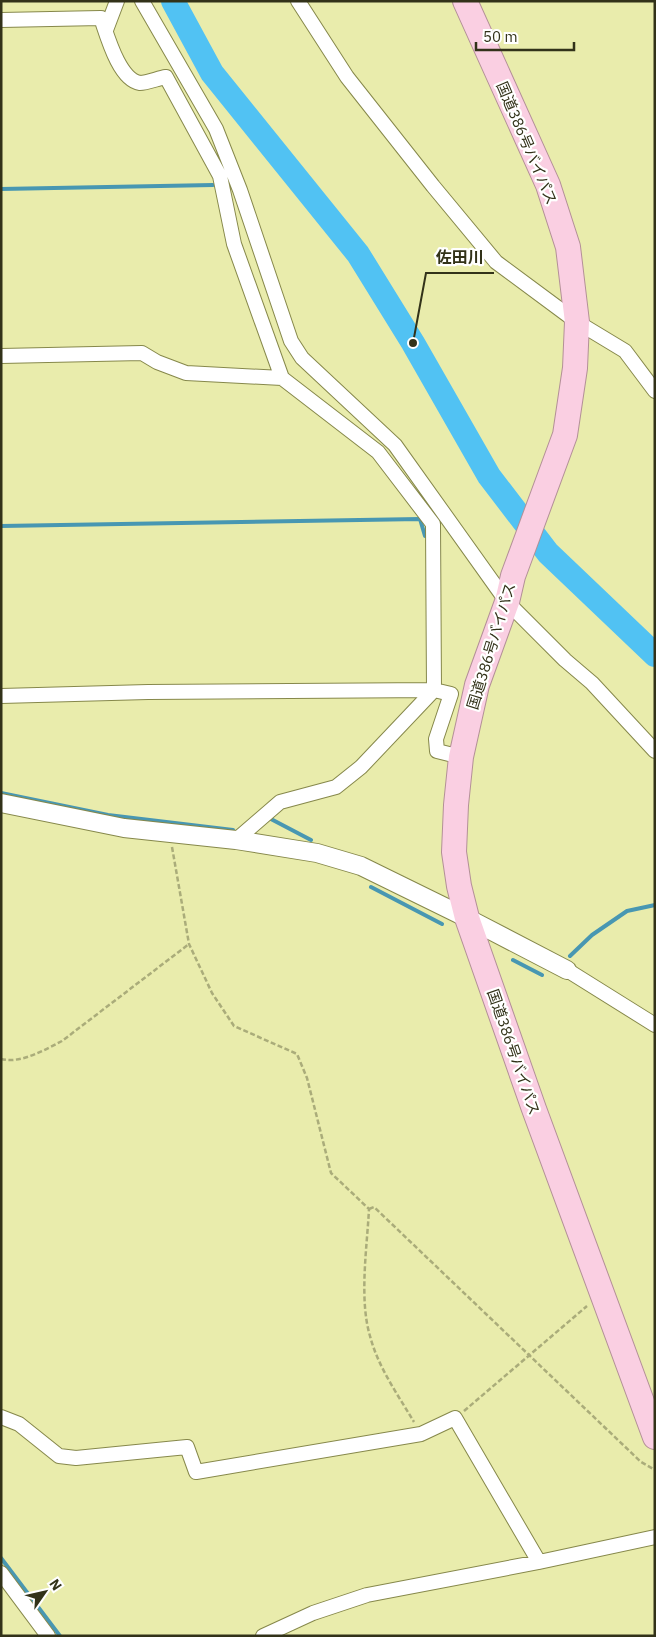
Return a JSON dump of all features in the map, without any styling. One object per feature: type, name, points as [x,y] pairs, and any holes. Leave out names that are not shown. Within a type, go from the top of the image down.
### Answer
[{"type":"highway","name":"国道386号バイパス","points":[[465,1],[548,185],[568,247],[577,322],[575,368],[565,435],[513,576],[507,602],[477,685],[461,757],[454,852],[459,886],[467,918],[534,1109],[655,1437]]},
{"type":"street","points":[[106,30],[117,1]]},
{"type":"street","points":[[142,1],[216,129],[240,190],[290,341],[302,358],[396,445],[507,602],[566,660],[592,682],[655,751]]},
{"type":"street","points":[[298,1],[347,77],[496,262],[577,322],[625,351],[655,391]]},
{"type":"street","points":[[1,20],[102,18],[115,55],[128,78],[140,83],[166,77],[220,176],[234,244],[282,378],[378,452],[433,524],[434,690],[361,767],[336,787],[280,802],[236,840]]},
{"type":"street","points":[[1,356],[142,353],[157,362],[186,373],[282,378]]},
{"type":"street","points":[[1,696],[148,692],[434,690],[451,694],[436,739],[437,751],[461,757]]},
{"type":"street","points":[[1,803],[124,828],[236,840],[317,853],[361,866],[567,970],[655,1025]]},
{"type":"street","points":[[1,1417],[19,1424],[59,1456],[76,1458],[186,1447],[196,1472],[421,1434],[455,1418],[539,1562]]},
{"type":"street","points":[[264,1636],[313,1613],[367,1595],[539,1562],[655,1537]]},
{"type":"street","points":[[1,1574],[48,1636]]},
{"type":"path","points":[[169,833],[190,944],[212,993],[234,1026],[297,1054],[307,1078],[331,1173],[369,1209],[374,1208],[641,1462],[655,1470]]},
{"type":"path","points":[[1,1059],[10,1061],[38,1053],[62,1041],[190,944]]},
{"type":"path","points":[[369,1209],[364,1302],[370,1336],[382,1368],[421,1434]]},
{"type":"path","points":[[455,1418],[602,1294]]},
{"type":"waterway","points":[[173,1],[212,73],[358,254],[413,343],[489,476],[548,553],[655,655]]},
{"type":"waterway","points":[[1,189],[213,185]]},
{"type":"waterway","points":[[1,526],[420,519],[425,536]]},
{"type":"waterway","points":[[1,793],[108,815],[233,830]]},
{"type":"waterway","points":[[269,818],[311,840]]},
{"type":"waterway","points":[[371,887],[442,924]]},
{"type":"waterway","points":[[570,956],[592,935],[627,911],[655,905]]},
{"type":"waterway","points":[[513,960],[542,975]]},
{"type":"waterway","points":[[1,1558],[60,1636]]},
{"type":"place","name":"佐田川","points":[[413,343]]}]
